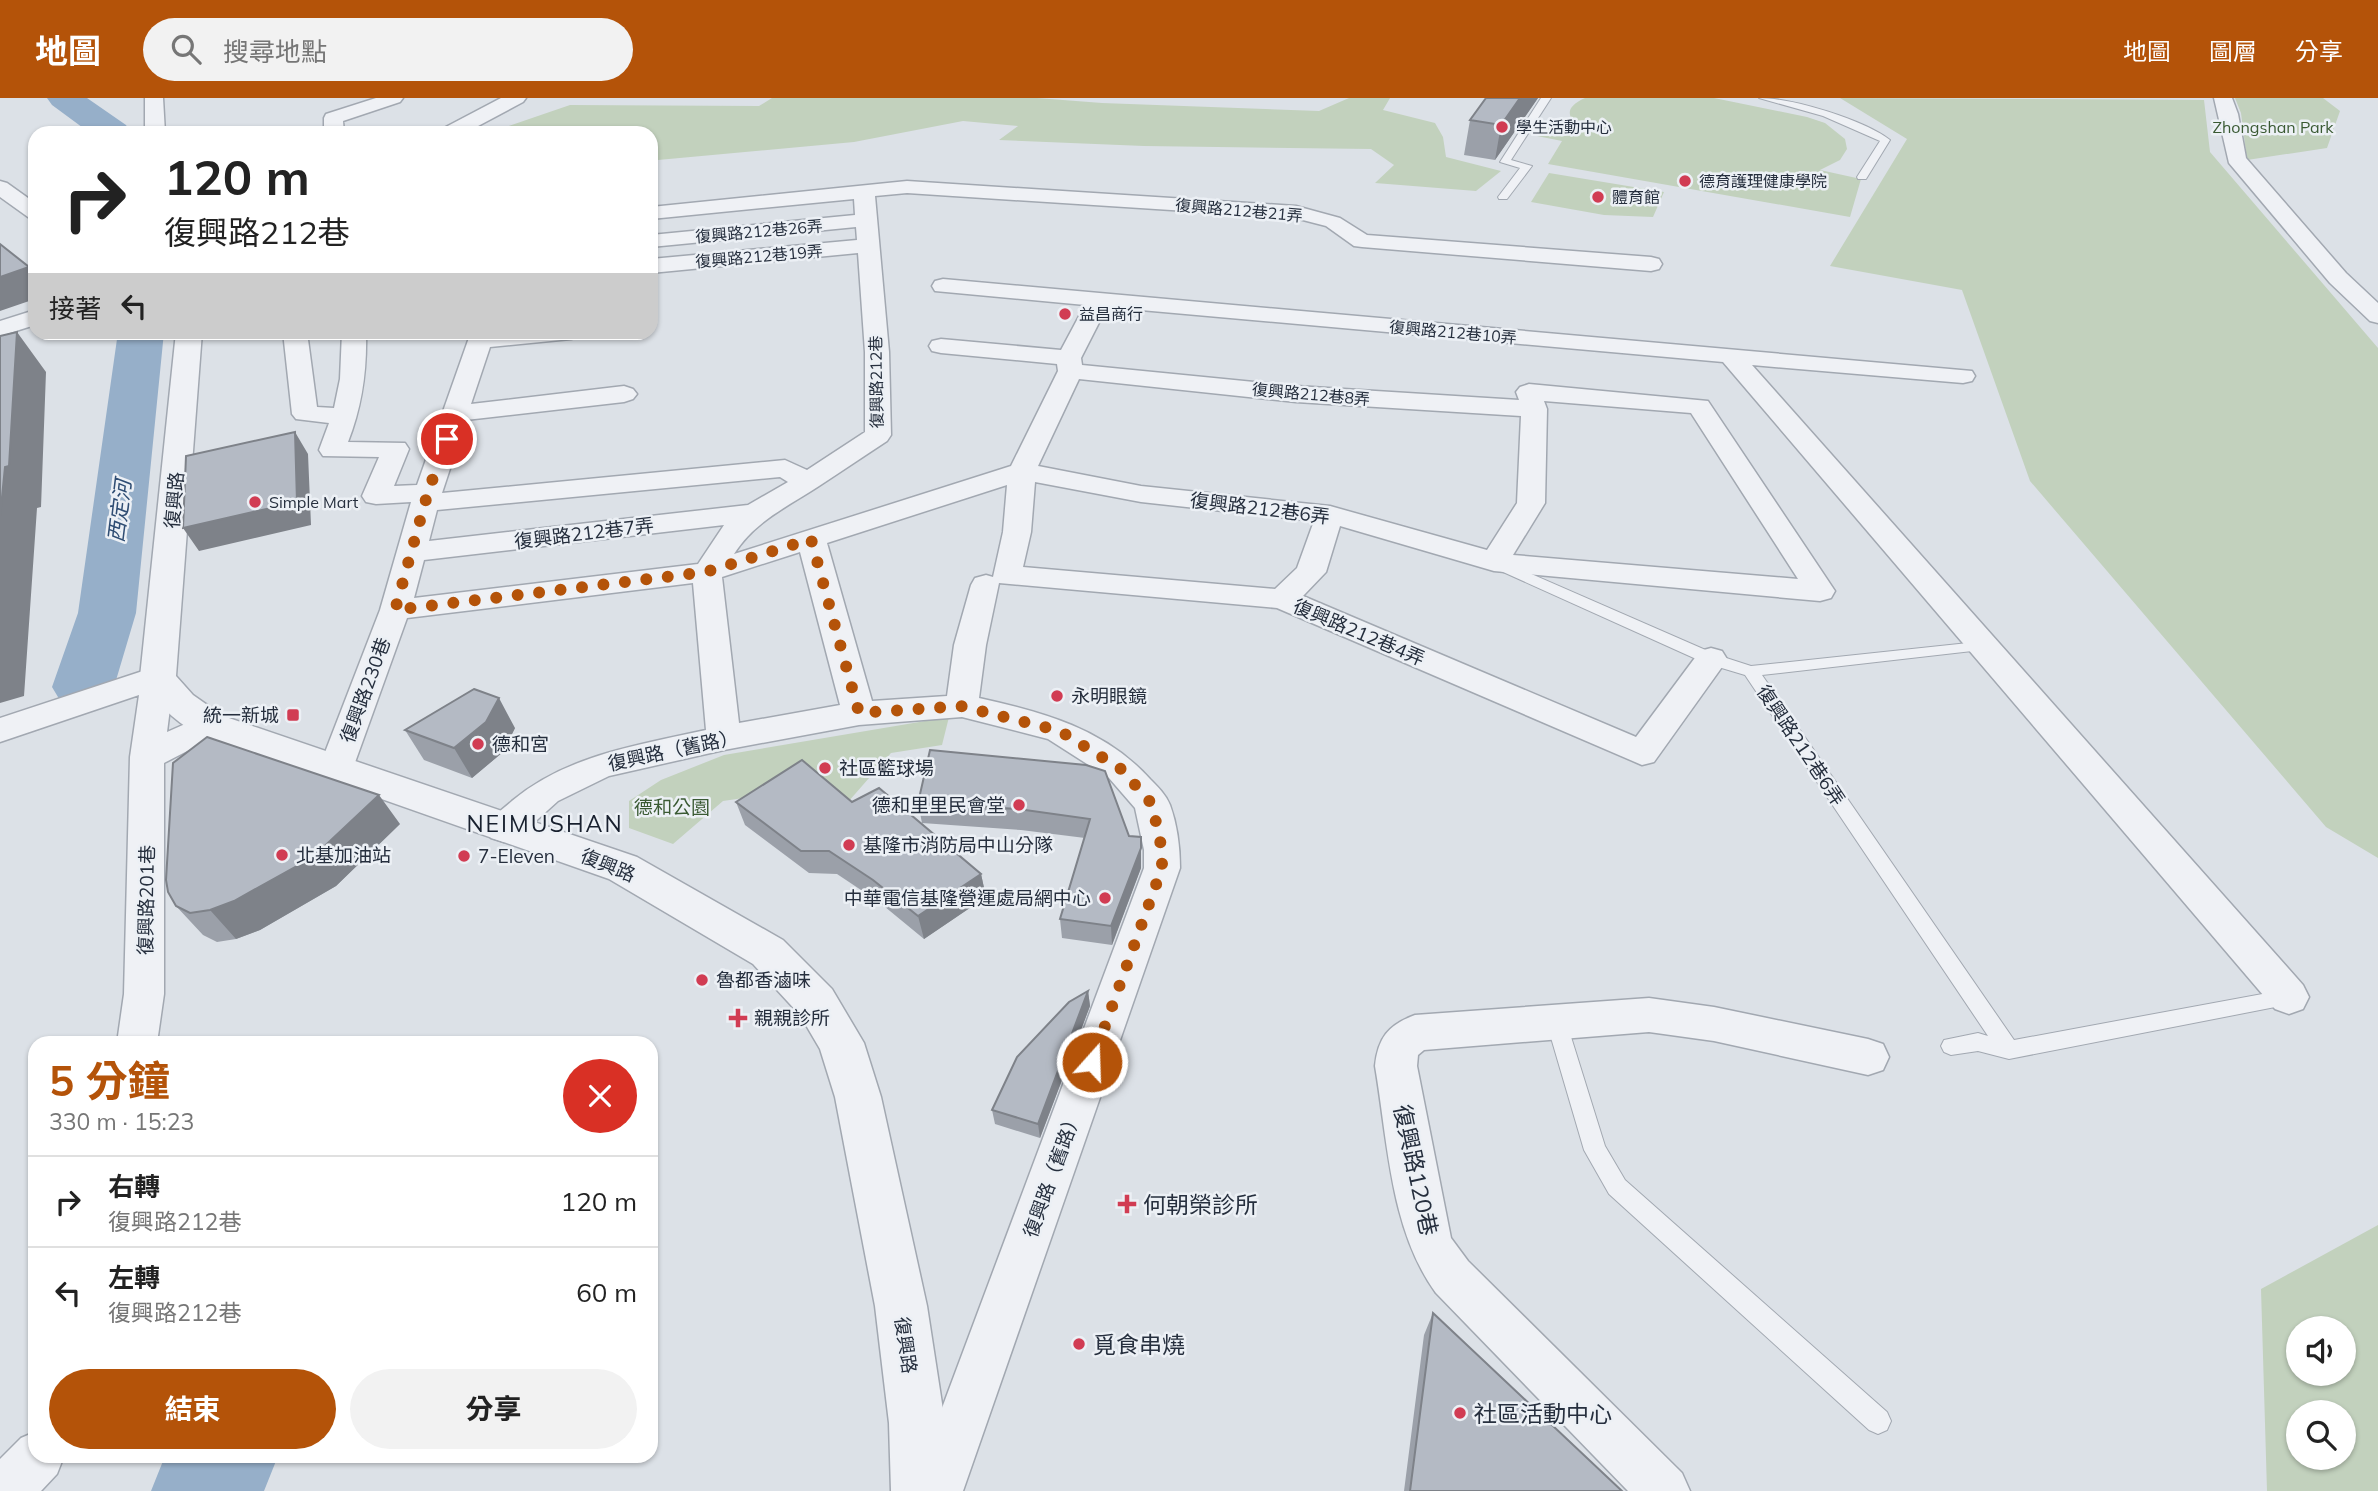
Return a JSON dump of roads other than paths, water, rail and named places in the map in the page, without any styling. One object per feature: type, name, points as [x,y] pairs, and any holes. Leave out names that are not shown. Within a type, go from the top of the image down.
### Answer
[{"type":"street","points":[[154,98],[155,126]]},
{"type":"street","points":[[334,126],[333,118],[394,98]]},
{"type":"street","points":[[462,126],[516,98]]},
{"type":"street","points":[[2223,98],[2229,114],[2236,159],[2338,278],[2378,316]]},
{"type":"street","points":[[0,187],[28,208]]},
{"type":"street","name":"復興路212巷21弄","points":[[864,192],[907,187],[1296,212],[1333,222],[1362,241],[1651,264]]},
{"type":"street","points":[[658,212],[864,192]]},
{"type":"street","name":"復興路212巷","points":[[706,572],[734,531],[755,513],[878,435],[877,352],[864,192]]},
{"type":"street","name":"復興路212巷26弄","points":[[658,241],[867,233]]},
{"type":"street","name":"復興路212巷19弄","points":[[658,265],[867,233]]},
{"type":"street","name":"復興路212巷10弄","points":[[943,286],[1963,376]]},
{"type":"street","points":[[395,610],[706,572],[1022,471],[1099,301]]},
{"type":"street","points":[[0,329],[28,319]]},
{"type":"street","name":"復興路","points":[[189,340],[158,677],[169,695],[188,713],[210,725],[623,868],[768,952],[816,1002],[841,1043],[860,1110],[901,1306],[917,1423],[919,1491]]},
{"type":"street","points":[[296,340],[305,414],[346,416]]},
{"type":"street","points":[[354,340],[356,373],[346,416],[332,450],[396,449],[376,496],[427,497],[785,468],[807,482]]},
{"type":"street","name":"復興路230巷","points":[[336,768],[395,610],[427,497],[480,340]]},
{"type":"street","name":"復興路212巷8弄","points":[[941,346],[1296,394],[1699,406],[1820,591],[1494,562]]},
{"type":"street","points":[[1732,357],[2289,997]]},
{"type":"street","points":[[456,413],[624,394]]},
{"type":"street","points":[[1494,562],[1531,503],[1532,401]]},
{"type":"street","name":"復興路212巷6弄","points":[[1022,471],[1141,494],[1330,514],[1494,562]]},
{"type":"street","name":"復興路212巷4弄","points":[[1022,471],[1017,532],[1006,575],[1282,599],[1642,753],[1712,659]]},
{"type":"street","name":"復興路212巷7弄","points":[[413,552],[755,513]]},
{"type":"street","points":[[1282,599],[1311,572],[1330,514]]},
{"type":"street","points":[[811,539],[859,713]]},
{"type":"street","points":[[706,572],[724,738]]},
{"type":"street","points":[[961,706],[970,645],[986,586]]},
{"type":"street","points":[[0,730],[158,677]]},
{"type":"street","name":"復興路201巷","points":[[138,1036],[144,994],[147,757],[158,677]]},
{"type":"street","name":"復興路（舊路）","points":[[504,828],[546,792],[600,766],[724,738],[859,713],[961,706],[1060,731],[1121,769],[1152,804],[1162,850],[1162,868],[937,1491]]},
{"type":"street","points":[[147,757],[210,725]]},
{"type":"street","name":"復興路120巷","points":[[1664,1491],[1452,1277],[1435,1254],[1425,1230],[1396,1066],[1398,1046],[1415,1033],[1649,1015],[1714,1024],[1868,1057]]},
{"type":"street","points":[[5,1491],[32,1463]]},
{"type":"lane","points":[[1503,197],[1527,166],[1505,162],[1546,98]]},
{"type":"lane","points":[[1764,98],[1826,114],[1885,140],[1862,177]]},
{"type":"lane","name":"復興路212巷6弄","points":[[1494,562],[1712,659],[1751,671],[2009,1050]]},
{"type":"lane","points":[[1751,671],[1982,645]]},
{"type":"lane","points":[[1951,1046],[1978,1042],[2009,1050],[2289,997]]},
{"type":"lane","points":[[1557,1024],[1595,1150],[1616,1187],[1878,1421]]},
{"type":"waterway","name":"西定河","points":[[64,98],[103,126]]},
{"type":"waterway","name":"西定河","points":[[83,687],[107,613],[140,340]]},
{"type":"waterway","name":"西定河","points":[[200,1491],[224,1463]]},
{"type":"place","name":"學生活動中心","points":[[1502,127]]},
{"type":"place","name":"德育護理健康學院","points":[[1685,181]]},
{"type":"place","name":"體育館","points":[[1598,197]]},
{"type":"place","name":"益昌商行","points":[[1065,314]]},
{"type":"place","name":"Simple Mart","points":[[255,502]]},
{"type":"place","name":"永明眼鏡","points":[[1057,696]]},
{"type":"place","name":"統一新城","points":[[293,715]]},
{"type":"place","name":"德和宮","points":[[478,744]]},
{"type":"place","name":"社區籃球場","points":[[825,768]]},
{"type":"place","name":"德和里里民會堂","points":[[1019,805]]},
{"type":"place","name":"基隆市消防局中山分隊","points":[[849,845]]},
{"type":"place","name":"北基加油站","points":[[282,855]]},
{"type":"place","name":"7-Eleven","points":[[464,856]]},
{"type":"place","name":"中華電信基隆營運處局網中心","points":[[1105,898]]},
{"type":"place","name":"魯都香滷味","points":[[702,980]]},
{"type":"place","name":"親親診所","points":[[738,1018]]},
{"type":"place","name":"何朝榮診所","points":[[1127,1204]]},
{"type":"place","name":"覓食串燒","points":[[1079,1344]]},
{"type":"place","name":"社區活動中心","points":[[1460,1413]]},
{"type":"district","name":"NEIMUSHAN","points":[[545,823]]},
{"type":"park label","name":"Zhongshan Park","points":[[2273,127]]},
{"type":"park label","name":"德和公園","points":[[672,807]]}]
